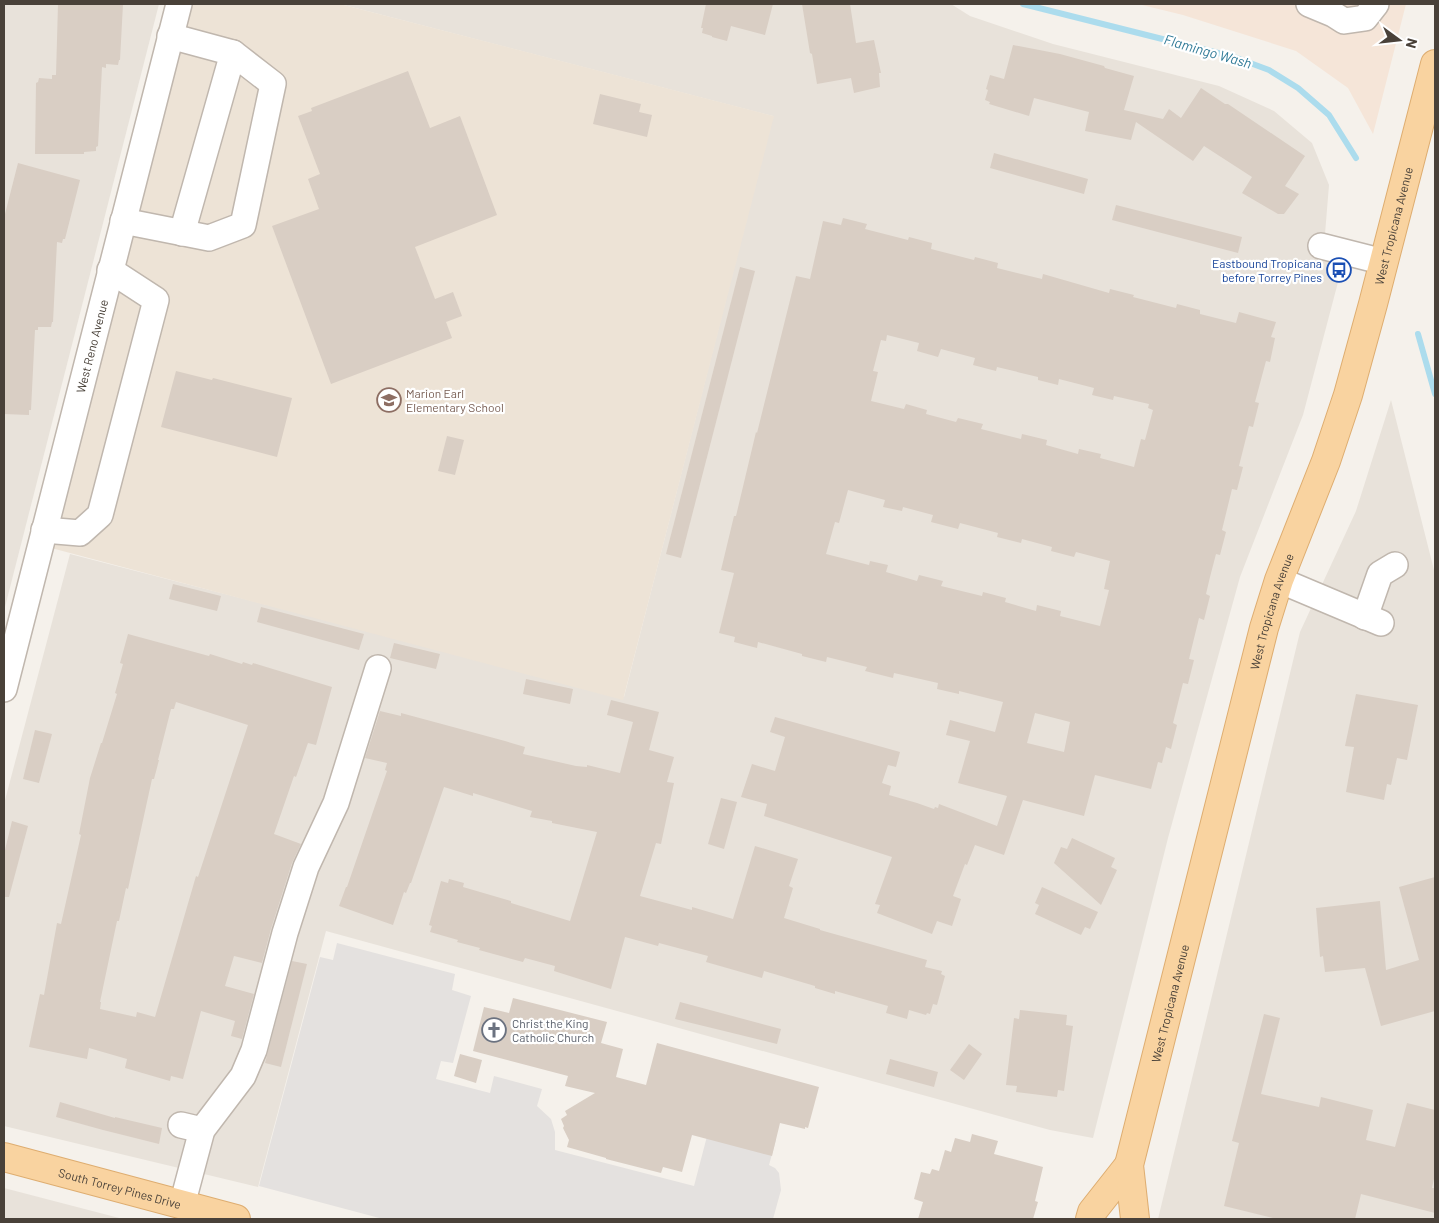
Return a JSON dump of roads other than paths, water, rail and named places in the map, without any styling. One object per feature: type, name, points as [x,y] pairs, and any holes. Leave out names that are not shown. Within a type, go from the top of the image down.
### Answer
[{"type":"main road","name":"West Tropicana Avenue","points":[[1135,1219],[1129,1166],[1262,638],[1279,580],[1326,462],[1348,395],[1435,64]]},
{"type":"main road","name":"South Torrey Pines Drive","points":[[4,1157],[178,1209],[236,1219]]},
{"type":"main road","name":"West Tropicana Avenue","points":[[1090,1219],[1092,1212],[1129,1166]]},
{"type":"street","name":"West Reno Avenue","points":[[4,689],[179,4]]},
{"type":"street","points":[[1309,4],[1344,21],[1365,18],[1376,4]]},
{"type":"street","points":[[123,221],[209,238],[243,225],[273,84],[233,52],[170,36]]},
{"type":"street","points":[[182,233],[233,52]]},
{"type":"street","points":[[1321,246],[1384,262]]},
{"type":"street","points":[[44,530],[80,533],[100,515],[156,300],[110,270]]},
{"type":"street","points":[[1279,580],[1373,620],[1380,574],[1395,565]]},
{"type":"street","points":[[178,1209],[192,1128],[225,1098],[243,1076],[254,1050],[285,933],[306,867],[336,803],[378,668]]},
{"type":"waterway","name":"Flamingo Wash","points":[[1023,4],[1234,57],[1269,70],[1298,88],[1329,115],[1356,158]]},
{"type":"waterway","name":"Flamingo Wash","points":[[1418,334],[1435,394]]},
{"type":"place","name":"Eastbound Tropicana before Torrey Pines","points":[[1339,270]]},
{"type":"place","name":"Marion Earl Elementary School","points":[[389,400]]},
{"type":"place","name":"Christ the King Catholic Church","points":[[494,1030]]}]
